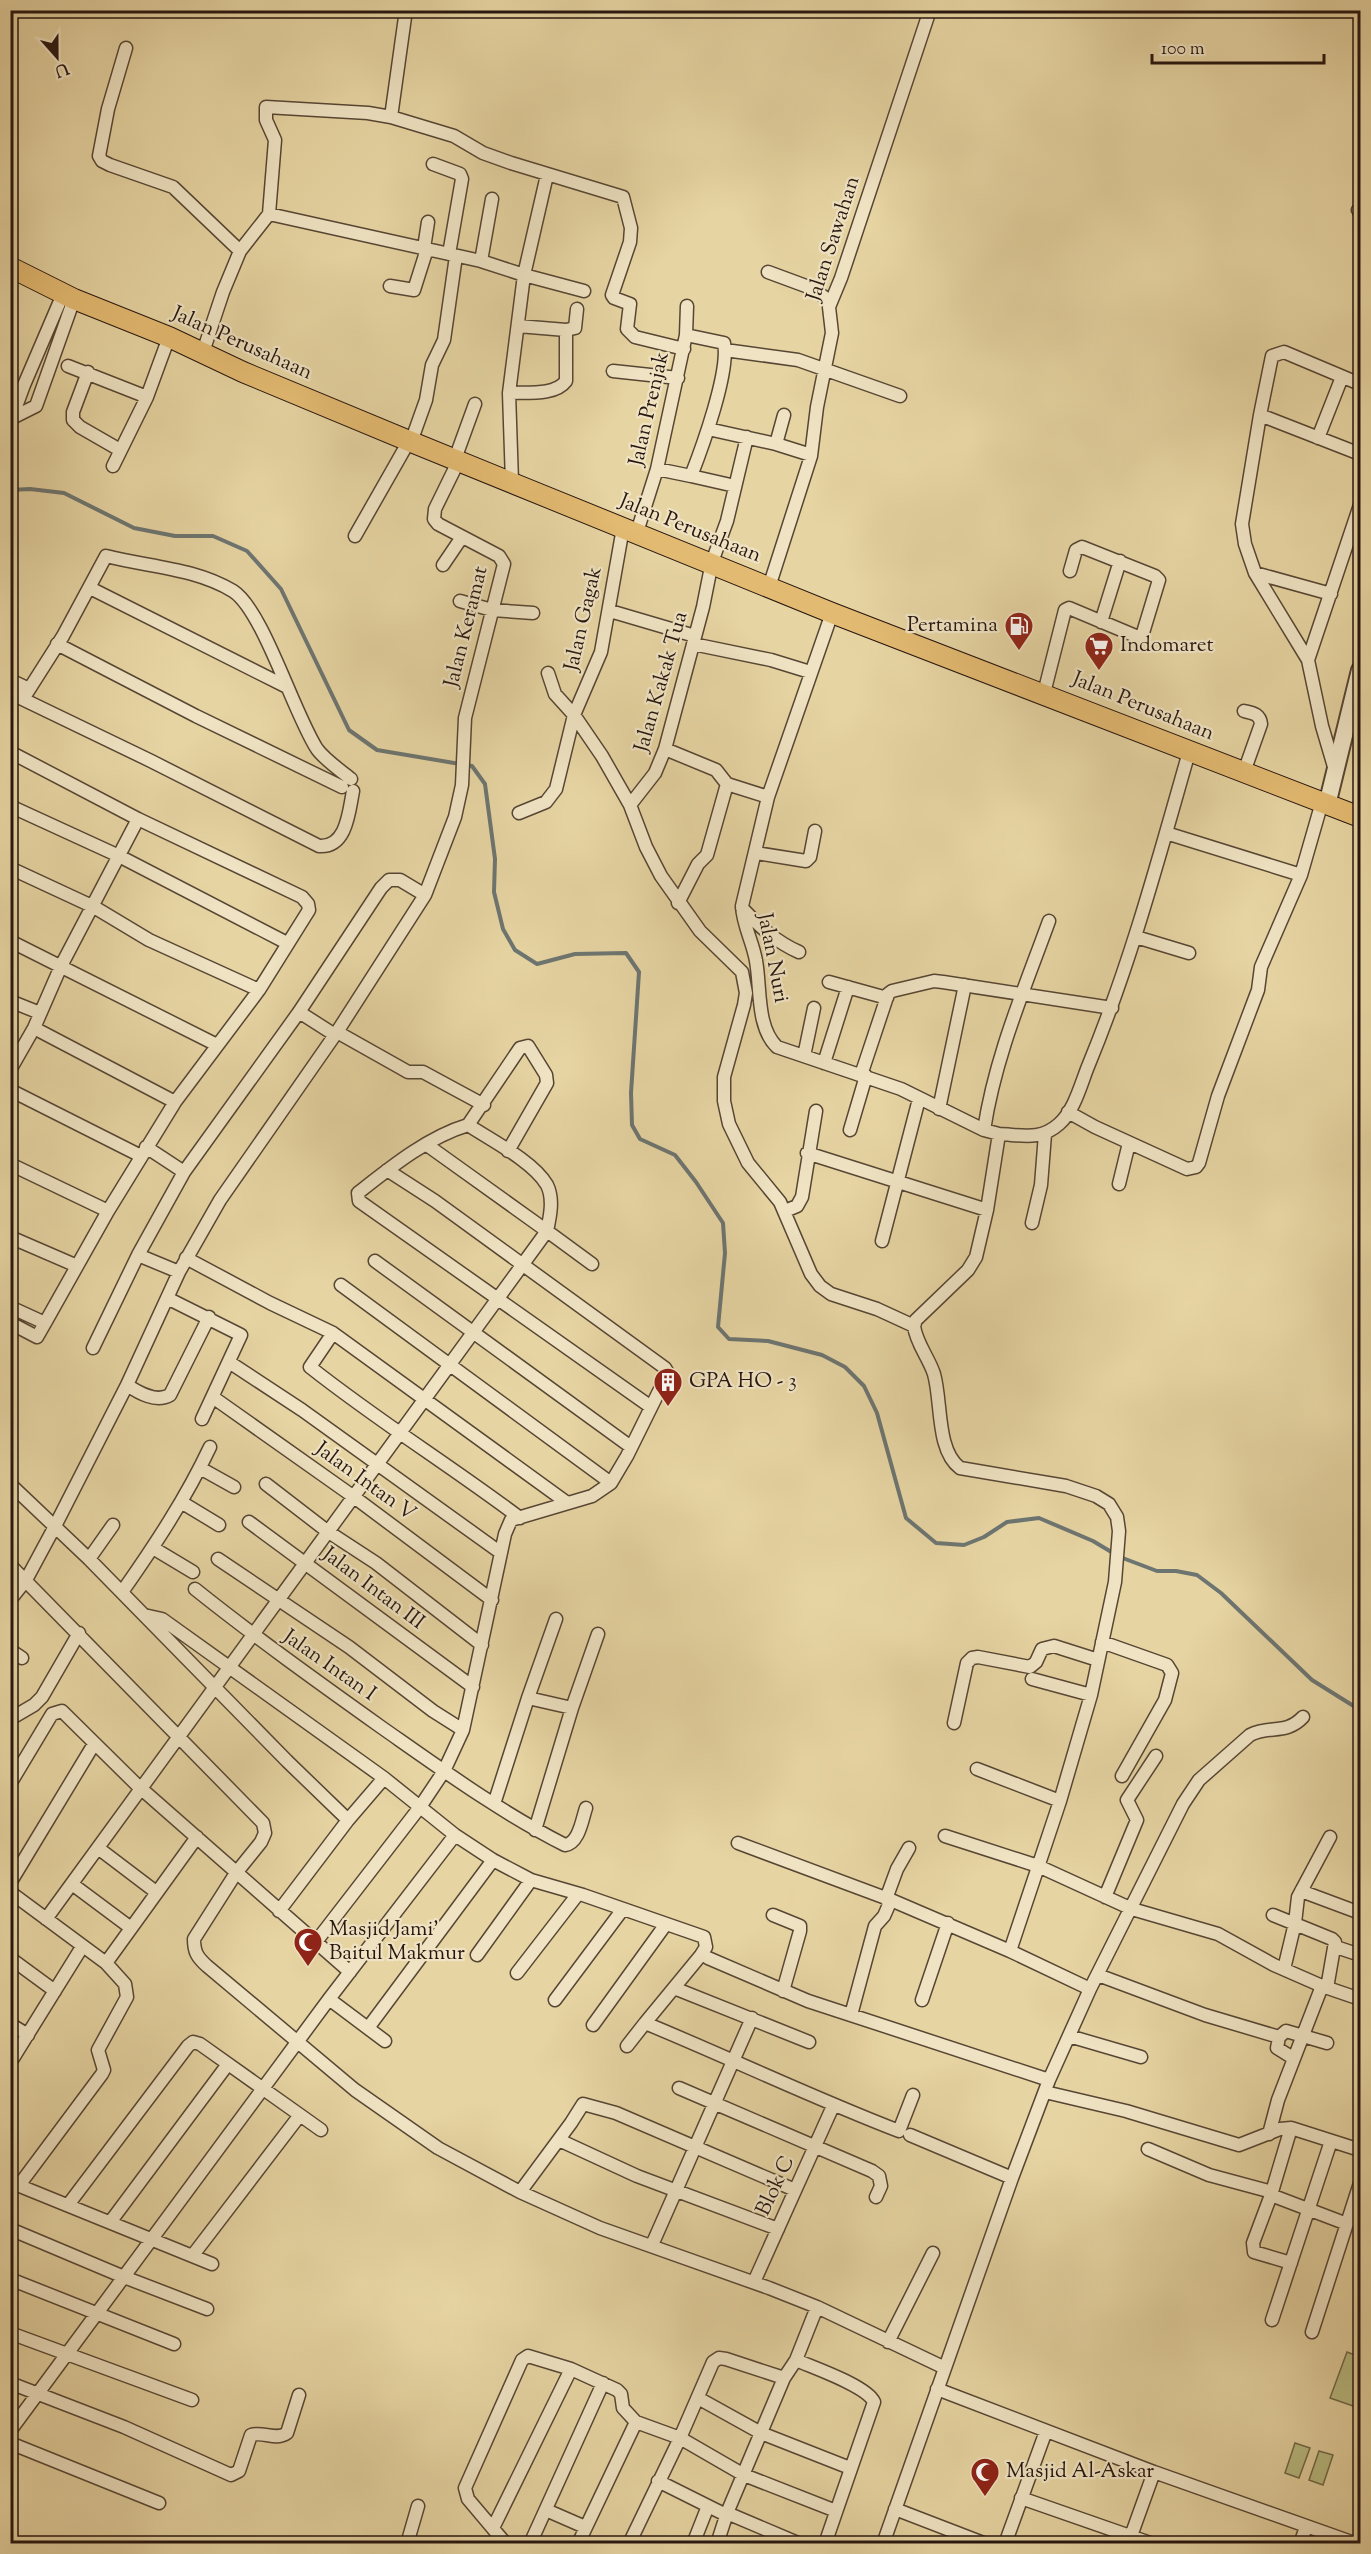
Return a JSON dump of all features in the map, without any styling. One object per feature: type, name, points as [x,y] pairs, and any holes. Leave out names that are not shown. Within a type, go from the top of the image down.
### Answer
[{"type":"main road","name":"Jalan Perusahaan","points":[[11,269],[68,297],[169,337],[243,372],[410,442],[712,562],[832,613],[1360,816]]},
{"type":"street","points":[[393,118],[406,10]]},
{"type":"street","name":"Jalan Sawahan","points":[[769,587],[811,454],[817,407],[832,333],[829,315],[830,302],[841,278],[930,10]]},
{"type":"street","points":[[126,48],[108,109],[99,156],[102,161],[110,165],[172,187],[240,251]]},
{"type":"street","points":[[203,352],[223,292],[240,251],[269,214],[275,140],[266,120],[266,107],[368,113],[393,118],[454,136],[483,153],[547,175],[623,197],[631,228],[630,242],[612,296],[630,304],[627,329],[635,337],[684,349]]},
{"type":"street","points":[[355,536],[410,442],[426,400],[432,364],[444,340],[463,182],[462,176],[433,164]]},
{"type":"street","points":[[512,482],[509,393],[525,263],[547,175]]},
{"type":"street","points":[[481,261],[492,199]]},
{"type":"street","points":[[269,214],[481,261],[584,291]]},
{"type":"street","points":[[390,286],[414,290],[425,248],[428,222]]},
{"type":"street","points":[[768,272],[814,289],[830,302]]},
{"type":"street","points":[[12,420],[42,343],[68,297]]},
{"type":"street","points":[[12,420],[36,406],[57,349],[68,297]]},
{"type":"street","name":"Jalan Prenjak","points":[[630,530],[657,469],[684,349],[689,336],[687,306]]},
{"type":"street","points":[[518,326],[566,330],[575,328],[577,309]]},
{"type":"street","points":[[509,393],[552,390],[561,387],[566,381],[566,330]]},
{"type":"street","points":[[689,336],[720,341],[724,343],[725,350],[708,429],[691,476]]},
{"type":"street","points":[[113,466],[147,398],[169,337]]},
{"type":"street","points":[[42,343],[57,349]]},
{"type":"street","points":[[725,350],[780,356],[825,368],[900,396]]},
{"type":"street","points":[[1336,773],[1322,726],[1308,660],[1255,573],[1245,544],[1242,524],[1272,356],[1284,352],[1360,384]]},
{"type":"street","points":[[68,366],[88,372],[147,398]]},
{"type":"street","points":[[613,371],[678,378]]},
{"type":"street","points":[[88,372],[73,412],[74,420],[80,427],[120,450]]},
{"type":"street","points":[[1318,438],[1342,377]]},
{"type":"street","points":[[457,460],[475,404]]},
{"type":"street","points":[[776,444],[784,415]]},
{"type":"street","points":[[1260,415],[1360,454]]},
{"type":"street","points":[[708,429],[811,454]]},
{"type":"street","name":"Jalan Kakak Tua","points":[[630,805],[655,772],[665,749],[712,562],[727,521],[747,438]]},
{"type":"street","name":"Jalan Keramat","points":[[10,1600],[26,1580],[54,1528],[126,1385],[186,1258],[220,1200],[336,1033],[425,895],[455,817],[462,785],[465,718],[503,561],[499,556],[438,524],[433,515],[457,460]]},
{"type":"street","points":[[657,469],[735,486]]},
{"type":"street","points":[[1308,660],[1360,505]]},
{"type":"street","name":"Jalan Gagak","points":[[519,813],[546,802],[553,795],[574,716],[597,663],[630,530]]},
{"type":"street","points":[[443,565],[462,537]]},
{"type":"street","points":[[1044,693],[1065,610],[1069,608],[1138,637],[1144,633],[1158,577],[1078,547],[1070,571]]},
{"type":"street","points":[[10,680],[26,694],[319,846],[331,844],[342,834],[348,786],[317,748],[252,614],[236,593],[214,581],[188,572],[106,556],[90,588],[26,694]]},
{"type":"street","points":[[1101,622],[1120,561]]},
{"type":"street","points":[[1255,573],[1331,594]]},
{"type":"street","points":[[90,588],[287,687]]},
{"type":"street","points":[[460,601],[492,610],[533,613]]},
{"type":"street","points":[[610,611],[694,640],[810,672]]},
{"type":"street","name":"Jalan Nuri","points":[[832,613],[768,797],[742,908],[756,962],[752,991],[767,1032],[777,1047],[864,1076],[920,1099],[984,1130],[999,1134],[1045,1134]]},
{"type":"street","points":[[57,644],[196,716],[348,786]]},
{"type":"street","points":[[1068,1112],[1187,1169],[1196,1167],[1199,1163],[1218,1096],[1258,990],[1261,967],[1301,875],[1336,773],[1360,670]]},
{"type":"street","points":[[548,673],[555,694],[574,716],[602,756],[630,805],[655,867],[678,903],[700,931],[742,972],[752,991],[744,1005],[724,1077],[724,1101],[729,1124],[748,1163],[787,1210],[808,1268],[820,1286],[831,1294],[877,1309],[914,1326]]},
{"type":"street","points":[[10,693],[26,694]]},
{"type":"street","points":[[1244,711],[1256,714],[1261,719],[1261,724],[1244,772]]},
{"type":"street","points":[[665,749],[716,770],[727,784],[768,797]]},
{"type":"street","points":[[10,752],[138,819],[305,899],[308,904],[307,914],[259,990],[175,1102],[108,1210],[37,1337],[13,1330],[24,1314]]},
{"type":"street","points":[[1032,1223],[1041,1185],[1045,1134],[1063,1120],[1068,1112],[1112,1008],[1136,937],[1189,752]]},
{"type":"street","points":[[678,903],[698,864],[707,855],[727,784]]},
{"type":"street","points":[[10,806],[119,856],[287,943]]},
{"type":"street","points":[[10,1071],[34,1028],[61,966],[94,907],[138,819]]},
{"type":"street","points":[[756,854],[806,861],[810,856],[815,831]]},
{"type":"street","points":[[1166,833],[1301,875]]},
{"type":"street","points":[[10,868],[94,907],[149,940],[259,990]]},
{"type":"street","points":[[93,1348],[138,1255],[184,1172],[299,1012],[386,883],[389,880],[400,880],[425,895]]},
{"type":"street","points":[[742,908],[768,934],[785,946],[799,952]]},
{"type":"street","points":[[984,1130],[989,1098],[1002,1049],[1049,921]]},
{"type":"street","points":[[1136,937],[1189,953]]},
{"type":"street","points":[[10,941],[217,1046]]},
{"type":"street","points":[[850,1130],[887,998],[892,991],[934,981],[1112,1008]]},
{"type":"street","points":[[829,982],[887,998]]},
{"type":"street","points":[[939,1109],[964,985]]},
{"type":"street","points":[[824,1063],[848,987]]},
{"type":"street","points":[[10,1001],[40,1013]]},
{"type":"street","points":[[804,1056],[814,1008]]},
{"type":"street","points":[[299,1012],[405,1070],[423,1072],[484,1104]]},
{"type":"street","points":[[34,1028],[175,1102]]},
{"type":"street","points":[[508,1151],[547,1083],[546,1075],[528,1046],[520,1048],[468,1125],[427,1145],[387,1170],[358,1193],[359,1201],[651,1407]]},
{"type":"street","points":[[10,1090],[184,1172]]},
{"type":"street","points":[[882,1241],[920,1099]]},
{"type":"street","points":[[787,1210],[797,1206],[802,1197],[807,1153],[816,1111]]},
{"type":"street","points":[[46,1919],[142,1789],[213,1687],[425,1400],[496,1299],[524,1266],[547,1231],[551,1204],[548,1186],[538,1173],[468,1125]]},
{"type":"street","points":[[999,1134],[987,1210],[976,1257],[954,1284],[916,1320],[914,1326],[933,1372],[948,1454],[960,1468],[1066,1486],[1096,1496],[1109,1504],[1117,1517],[1120,1535],[1118,1563],[1091,1695],[1060,1801],[1010,1951]]},
{"type":"street","points":[[1119,1184],[1129,1143]]},
{"type":"street","points":[[427,1145],[592,1264]]},
{"type":"street","points":[[807,1153],[987,1210]]},
{"type":"street","points":[[10,1164],[108,1210]]},
{"type":"street","points":[[315,1942],[420,1807],[444,1771],[463,1730],[505,1534],[511,1520],[592,1496],[610,1483],[665,1382],[668,1372],[435,1201],[387,1170]]},
{"type":"street","points":[[10,1237],[77,1266]]},
{"type":"street","points":[[138,1255],[179,1272]]},
{"type":"street","points":[[186,1258],[270,1303],[333,1333],[566,1502]]},
{"type":"street","points":[[375,1261],[631,1447]]},
{"type":"street","points":[[340,1286],[450,1364],[610,1483]]},
{"type":"street","points":[[167,1298],[241,1335],[214,1398],[202,1419]]},
{"type":"street","points":[[10,1307],[45,1323]]},
{"type":"street","points":[[126,1385],[159,1399],[170,1395],[209,1317]]},
{"type":"street","points":[[333,1333],[310,1367],[399,1434],[520,1518]]},
{"type":"street","points":[[229,1362],[302,1410],[501,1553]]},
{"type":"street","name":"Jalan Intan V","points":[[214,1398],[354,1497],[492,1600]]},
{"type":"street","points":[[122,1592],[153,1548],[181,1502],[210,1446]]},
{"type":"street","points":[[200,1468],[234,1487]]},
{"type":"street","points":[[10,1484],[89,1559],[213,1687],[348,1820]]},
{"type":"street","points":[[266,1484],[327,1531],[376,1563],[483,1645]]},
{"type":"street","points":[[181,1502],[219,1525]]},
{"type":"street","name":"Jalan Intan III","points":[[249,1522],[473,1688]]},
{"type":"street","points":[[89,1559],[113,1525]]},
{"type":"street","points":[[153,1548],[193,1572]]},
{"type":"street","points":[[218,1559],[349,1647],[433,1711],[463,1730]]},
{"type":"street","points":[[10,1565],[263,1823],[265,1833],[261,1842],[236,1872],[199,1928],[194,1939],[194,1950],[198,1957],[355,2090],[438,2148],[520,2192],[600,2228],[754,2282],[817,2307],[945,2368]]},
{"type":"street","name":"Jalan Intan I","points":[[195,1589],[253,1635],[444,1771],[536,1830],[569,1845],[574,1841],[586,1808]]},
{"type":"street","points":[[144,1615],[162,1619],[384,1778],[455,1834],[493,1860],[531,1880],[704,1937],[706,1942],[701,1955],[627,2046]]},
{"type":"street","points":[[494,1804],[556,1618]]},
{"type":"street","points":[[10,1719],[34,1705],[42,1697],[79,1634]]},
{"type":"street","points":[[536,1830],[572,1708],[598,1634]]},
{"type":"street","points":[[1102,1642],[1167,1665],[1172,1673],[1165,1700],[1122,1776]]},
{"type":"street","points":[[954,1723],[967,1664],[972,1658],[978,1657],[1030,1667],[1036,1662],[1042,1649],[1054,1646],[1098,1660]]},
{"type":"street","points":[[10,1650],[22,1658]]},
{"type":"street","points":[[1032,1679],[1091,1695]]},
{"type":"street","points":[[528,1698],[572,1708]]},
{"type":"street","points":[[10,1784],[52,1714],[62,1711],[142,1789],[350,1971]]},
{"type":"street","points":[[883,2544],[1012,2178],[1047,2086],[1090,1989],[1183,1804],[1199,1780],[1250,1735],[1258,1731],[1288,1729],[1303,1717]]},
{"type":"street","points":[[10,1883],[94,1744]]},
{"type":"street","points":[[1105,1898],[1137,1820],[1127,1800],[1156,1756]]},
{"type":"street","points":[[977,1769],[1060,1801]]},
{"type":"street","points":[[279,1911],[348,1820],[384,1778]]},
{"type":"street","points":[[10,2431],[265,2089],[329,1999],[455,1834]]},
{"type":"street","points":[[945,1836],[1038,1866],[1132,1909],[1218,1934],[1284,1969],[1360,1999]]},
{"type":"street","points":[[106,1963],[197,1837]]},
{"type":"street","points":[[1284,1969],[1301,1891],[1330,1837]]},
{"type":"street","points":[[738,1843],[948,1923],[1090,1989]]},
{"type":"street","points":[[98,1848],[156,1892]]},
{"type":"street","points":[[851,2015],[875,1926],[884,1917],[897,1869],[909,1848]]},
{"type":"street","points":[[368,2028],[493,1860]]},
{"type":"street","points":[[477,1955],[531,1880]]},
{"type":"street","points":[[72,1884],[131,1928]]},
{"type":"street","points":[[1301,1891],[1360,1913]]},
{"type":"street","points":[[10,1892],[106,1963],[125,1984],[127,1997],[98,2050],[104,2070],[15,2183],[212,2264]]},
{"type":"street","points":[[517,1973],[578,1894]]},
{"type":"street","points":[[555,2000],[623,1909]]},
{"type":"street","points":[[773,1915],[800,1926],[783,1991]]},
{"type":"street","points":[[1269,2134],[1275,2109],[1293,2058],[1325,1987],[1336,1947],[1332,1939],[1273,1915]]},
{"type":"street","points":[[922,2000],[948,1923]]},
{"type":"street","points":[[593,2025],[666,1924]]},
{"type":"street","points":[[13,2055],[28,2036],[82,1947]]},
{"type":"street","points":[[1336,1947],[1360,1954]]},
{"type":"street","points":[[10,1958],[55,1992]]},
{"type":"street","points":[[708,1958],[783,1991],[1047,2086],[1239,2145],[1285,2128],[1291,2128],[1360,2150]]},
{"type":"street","points":[[1098,1975],[1205,2015],[1279,2037]]},
{"type":"street","points":[[674,1988],[809,2042]]},
{"type":"street","points":[[329,1999],[385,2041]]},
{"type":"street","points":[[651,2245],[752,2018]]},
{"type":"street","points":[[645,2023],[734,2060],[834,2106],[899,2131],[913,2095]]},
{"type":"street","points":[[10,2024],[28,2036]]},
{"type":"street","points":[[1293,2058],[1278,2050],[1279,2037],[1286,2031],[1328,2043]]},
{"type":"street","points":[[1069,2036],[1141,2057]]},
{"type":"street","points":[[68,2205],[193,2042],[200,2044],[321,2130]]},
{"type":"street","points":[[111,2221],[228,2064]]},
{"type":"street","points":[[679,2088],[879,2176],[881,2186],[876,2196]]},
{"type":"street","points":[[520,2192],[583,2104],[616,2113],[795,2190]]},
{"type":"street","name":"Blok C","points":[[754,2282],[834,2106]]},
{"type":"street","points":[[193,2255],[300,2115]]},
{"type":"street","points":[[1291,2128],[1253,2243],[1254,2252],[1291,2262]]},
{"type":"street","points":[[910,2135],[1012,2178]]},
{"type":"street","points":[[559,2140],[636,2176],[778,2229]]},
{"type":"street","points":[[1272,2320],[1331,2141]]},
{"type":"street","points":[[1148,2149],[1209,2175],[1271,2194],[1347,2224]]},
{"type":"street","points":[[1312,2332],[1360,2182]]},
{"type":"street","points":[[10,2229],[124,2277],[207,2308]]},
{"type":"street","points":[[888,2342],[933,2253]]},
{"type":"street","points":[[10,2279],[174,2344]]},
{"type":"street","points":[[717,2544],[727,2514],[784,2378],[796,2360],[817,2307]]},
{"type":"street","points":[[10,2332],[192,2400]]},
{"type":"street","points":[[506,2544],[468,2499],[465,2488],[522,2360],[528,2356],[571,2369],[621,2394],[623,2408],[636,2422],[680,2438],[744,2475],[836,2511]]},
{"type":"street","points":[[629,2544],[680,2438],[713,2362],[719,2358],[784,2378]]},
{"type":"street","points":[[796,2360],[858,2388],[873,2398],[873,2408],[825,2544]]},
{"type":"street","points":[[493,2528],[571,2369]]},
{"type":"street","points":[[10,2383],[39,2393],[231,2475],[239,2471],[250,2435],[256,2433],[283,2436],[287,2433],[299,2395]]},
{"type":"street","points":[[530,2544],[603,2383]]},
{"type":"street","points":[[937,2389],[1154,2472],[1357,2544]]},
{"type":"street","points":[[698,2398],[761,2433],[850,2468]]},
{"type":"street","points":[[578,2544],[636,2422]]},
{"type":"street","points":[[1005,2544],[1046,2431]]},
{"type":"street","points":[[10,2444],[159,2503]]},
{"type":"street","points":[[1131,2536],[1154,2472]]},
{"type":"street","points":[[658,2481],[708,2506],[800,2544]]},
{"type":"street","points":[[1021,2498],[1153,2544]]},
{"type":"street","points":[[407,2544],[418,2506]]},
{"type":"street","points":[[693,2544],[708,2506]]},
{"type":"street","points":[[895,2509],[986,2544]]},
{"type":"street","points":[[546,2510],[585,2527]]},
{"type":"street","points":[[1300,2544],[1306,2527]]},
{"type":"green space","points":[[1347,2352],[1360,2357],[1360,2396],[1356,2407],[1330,2398]]},
{"type":"green space","points":[[1295,2443],[1310,2448],[1299,2478],[1285,2473]]},
{"type":"green space","points":[[1319,2451],[1333,2455],[1323,2485],[1309,2480]]},
{"type":"waterway","points":[[10,490],[30,489],[64,493],[134,528],[175,536],[213,536],[247,551],[281,589],[349,730],[377,750],[472,766],[485,784],[495,859],[494,892],[503,929],[515,950],[537,964],[575,954],[626,953],[639,972],[631,1093],[632,1125],[640,1139],[675,1155],[723,1223],[725,1253],[718,1327],[729,1339],[768,1341],[822,1355],[845,1367],[864,1386],[877,1413],[906,1518],[936,1543],[964,1545],[984,1537],[1007,1522],[1039,1518],[1093,1541],[1113,1553]]},
{"type":"waterway","points":[[1120,1557],[1157,1571],[1176,1571],[1197,1575],[1221,1593],[1312,1680],[1360,1710]]},
{"type":"place","name":"Pertamina","points":[[1019,652]]},
{"type":"place","name":"Indomaret","points":[[1099,672]]},
{"type":"place","name":"GPA HO - 3","points":[[668,1408]]},
{"type":"place","name":"Masjid Jami' Baitul Makmur","points":[[308,1968]]},
{"type":"place","name":"Masjid Al-Askar","points":[[985,2498]]}]
